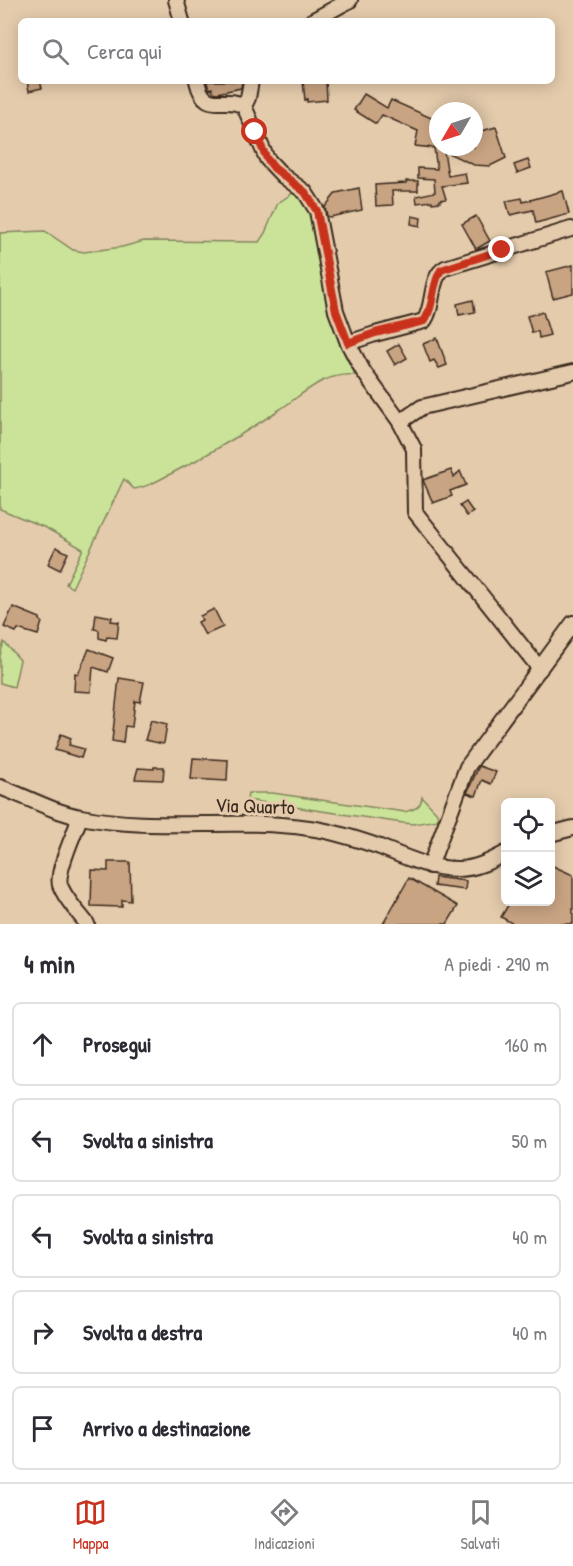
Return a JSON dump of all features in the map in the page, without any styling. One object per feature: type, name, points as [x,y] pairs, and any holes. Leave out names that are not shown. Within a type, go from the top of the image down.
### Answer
[{"type":"street","points":[[176,0],[182,18]]},
{"type":"street","points":[[317,18],[350,0]]},
{"type":"street","points":[[197,84],[201,95],[206,100],[239,103],[244,106],[267,159],[283,176],[305,192],[317,211],[336,311],[348,343],[363,371],[400,422],[414,449],[415,512],[540,669]]},
{"type":"street","points":[[244,106],[250,84]]},
{"type":"street","points":[[348,343],[375,333],[424,321],[429,315],[436,281],[441,270],[571,229]]},
{"type":"street","points":[[400,422],[422,407],[573,372]]},
{"type":"street","points":[[430,866],[467,767],[573,623]]},
{"type":"street","name":"Via Quarto","points":[[0,787],[80,817],[148,823],[311,828],[358,840],[430,866],[469,868],[501,856]]},
{"type":"street","points":[[80,817],[59,882],[87,924]]},
{"type":"street","points":[[555,833],[573,828]]},
{"type":"green space","points":[[296,191],[307,207],[314,224],[337,334],[356,375],[344,375],[324,380],[228,442],[150,484],[134,489],[124,479],[72,588],[66,584],[83,549],[46,528],[0,509],[0,233],[45,231],[73,250],[84,252],[122,247],[144,241],[259,242],[278,203]]},
{"type":"green space","points":[[4,642],[20,660],[14,687],[0,683],[0,655]]},
{"type":"green space","points":[[248,793],[272,793],[405,812],[419,806],[422,797],[437,813],[438,820],[414,824],[403,823],[247,800]]},
{"type":"building","points":[[28,84],[41,84],[42,88],[29,91]]},
{"type":"building","points":[[208,84],[242,84],[241,88],[217,93],[213,92],[212,88],[210,89]]},
{"type":"building","points":[[303,84],[326,84],[327,100],[307,102],[307,99],[305,100]]},
{"type":"building","points":[[364,94],[387,108],[391,100],[429,117],[429,147],[415,146],[418,131],[382,115],[376,124],[354,110]]},
{"type":"building","points":[[496,127],[506,158],[490,166],[474,165],[455,156],[483,156],[483,131]]},
{"type":"building","points":[[435,156],[445,156],[448,176],[465,173],[467,183],[442,186],[446,199],[440,202],[417,203],[416,196],[435,192],[434,179],[418,178],[418,168],[437,169]]},
{"type":"building","points":[[528,160],[531,168],[517,173],[514,165]]},
{"type":"building","points":[[406,181],[418,181],[418,191],[392,191],[393,205],[376,206],[375,185],[406,183]]},
{"type":"building","points":[[359,188],[362,210],[327,216],[325,207],[336,193]]},
{"type":"building","points":[[563,191],[569,214],[536,223],[533,210],[510,215],[506,201],[522,198],[523,202]]},
{"type":"building","points":[[412,216],[421,218],[420,226],[411,224]]},
{"type":"building","points":[[476,216],[490,241],[476,249],[462,224]]},
{"type":"building","points":[[573,265],[573,293],[553,298],[546,272]]},
{"type":"building","points":[[473,300],[475,312],[459,315],[457,304]]},
{"type":"building","points":[[543,312],[550,335],[539,338],[538,331],[532,333],[527,316]]},
{"type":"building","points":[[437,338],[447,365],[439,368],[434,360],[430,362],[423,344]]},
{"type":"building","points":[[399,344],[407,358],[395,365],[387,351]]},
{"type":"building","points":[[451,470],[454,477],[460,471],[466,485],[450,491],[452,496],[433,503],[423,480]]},
{"type":"building","points":[[466,502],[473,512],[467,516],[460,506]]},
{"type":"building","points":[[56,547],[68,553],[60,570],[48,564]]},
{"type":"building","points":[[13,607],[40,618],[42,622],[38,635],[18,629],[16,632],[4,627]]},
{"type":"building","points":[[214,609],[223,627],[205,635],[198,622],[202,620],[200,616]]},
{"type":"building","points":[[96,614],[112,617],[111,621],[119,622],[117,638],[107,637],[106,640],[99,638],[99,630],[94,629]]},
{"type":"building","points":[[89,649],[113,658],[108,672],[93,667],[91,692],[74,691],[75,673],[78,674]]},
{"type":"building","points":[[119,678],[144,682],[140,702],[135,701],[132,727],[125,726],[123,743],[112,741]]},
{"type":"building","points":[[151,720],[167,724],[163,744],[145,740]]},
{"type":"building","points":[[61,734],[71,738],[69,745],[84,749],[81,758],[55,750]]},
{"type":"building","points":[[193,758],[228,760],[227,781],[191,779]]},
{"type":"building","points":[[479,766],[496,772],[491,784],[482,780],[476,796],[467,793]]},
{"type":"building","points":[[154,767],[164,767],[163,780],[135,779],[138,768],[154,769]]},
{"type":"building","points":[[108,862],[130,862],[131,901],[122,900],[122,907],[91,906],[92,870],[108,871]]},
{"type":"building","points":[[555,867],[573,875],[573,924],[513,924],[501,917],[508,906],[555,906]]},
{"type":"building","points":[[435,877],[466,881],[465,890],[434,886]]},
{"type":"building","points":[[409,878],[458,906],[447,924],[383,924]]},
{"type":"route","points":[[255,132],[267,159],[274,168],[305,192],[317,211],[336,311],[348,343],[375,333],[424,321],[429,315],[436,281],[441,270],[502,250]]}]
